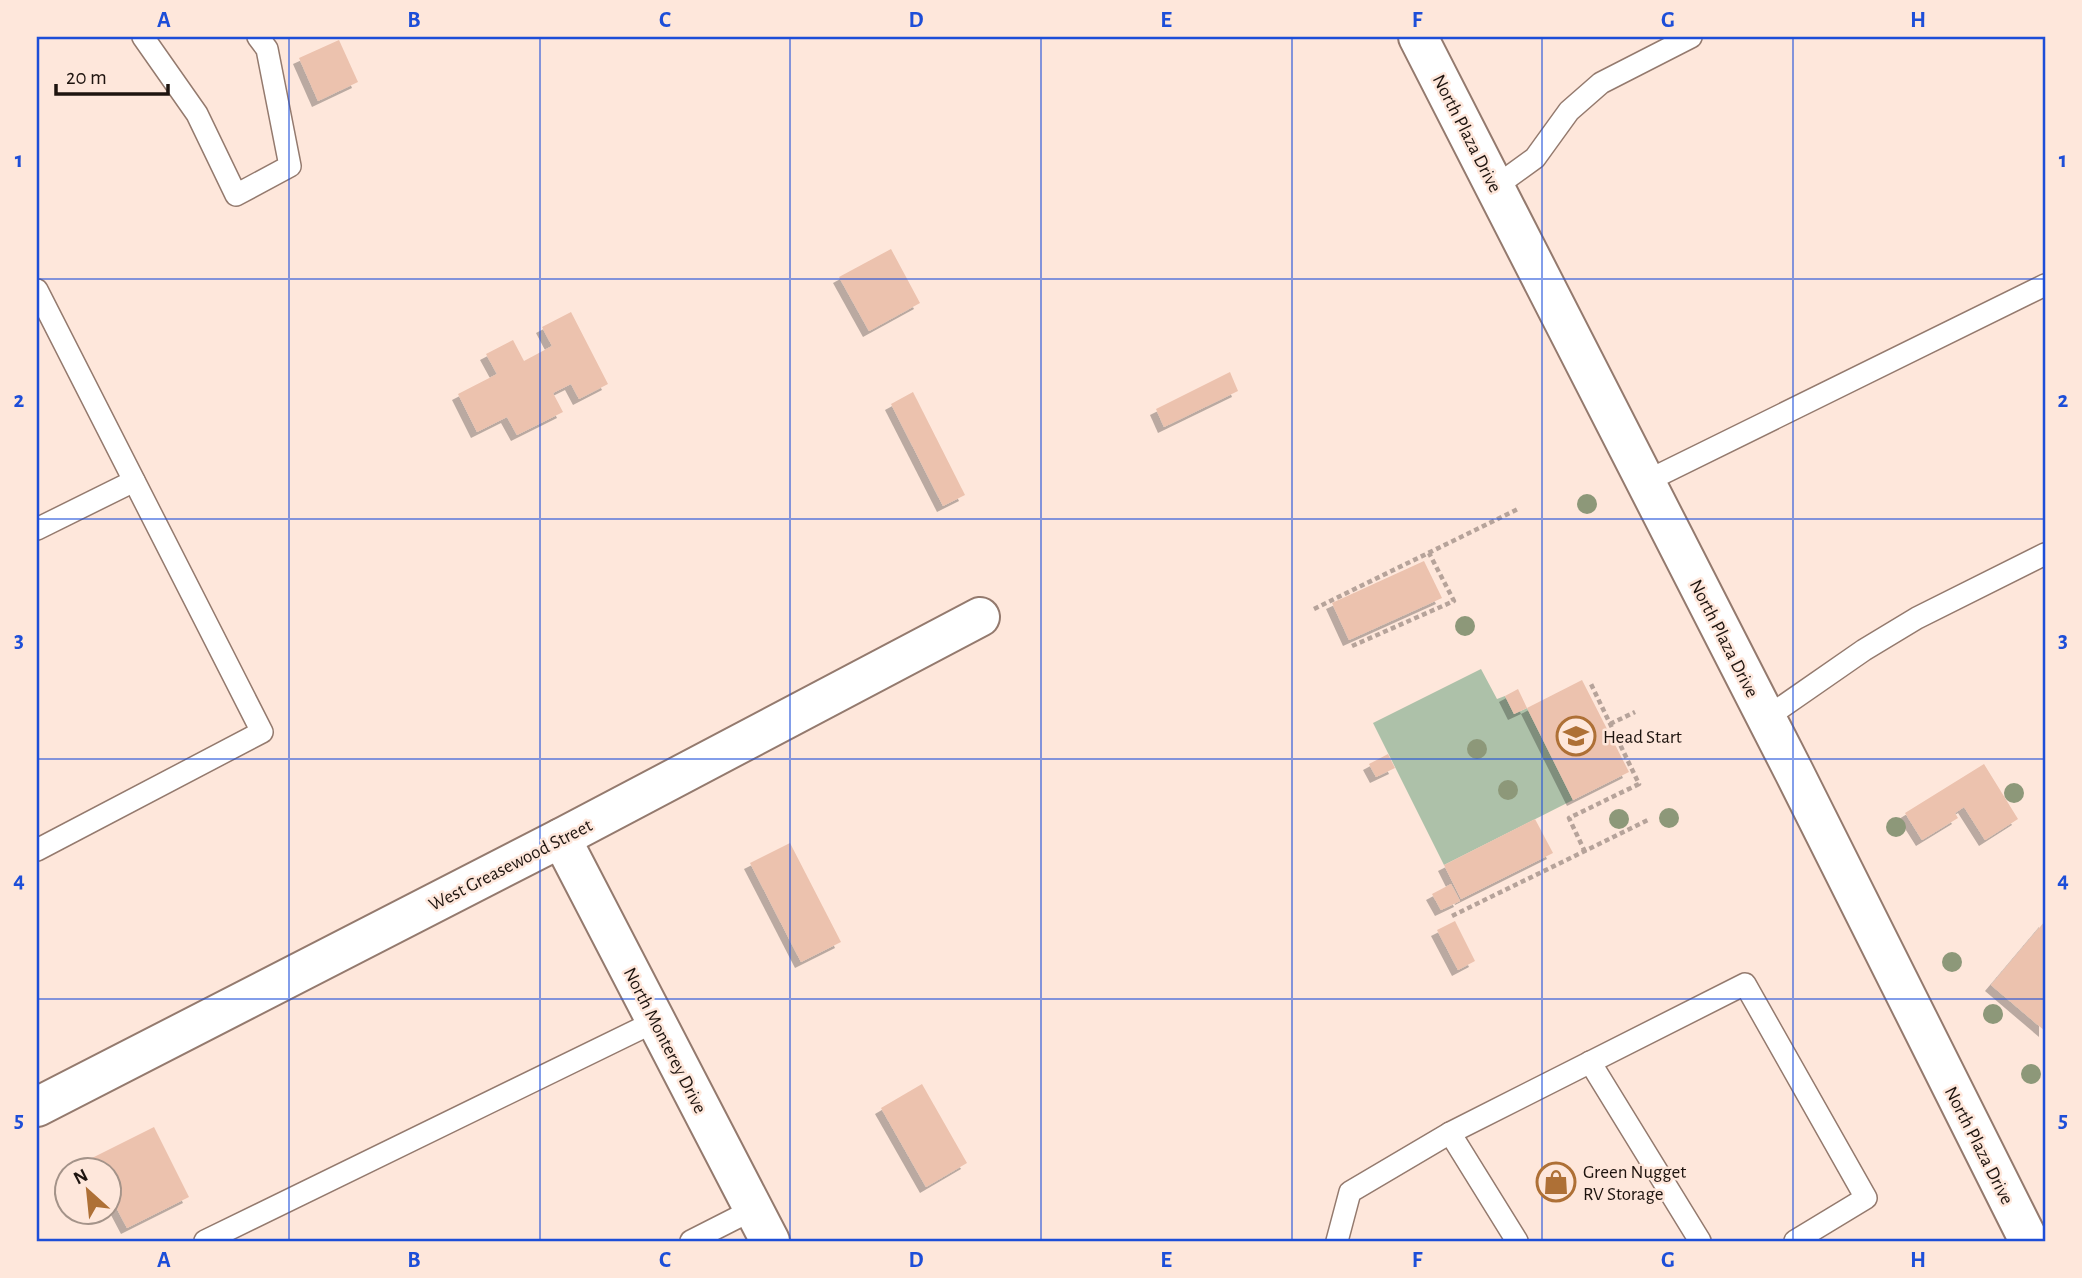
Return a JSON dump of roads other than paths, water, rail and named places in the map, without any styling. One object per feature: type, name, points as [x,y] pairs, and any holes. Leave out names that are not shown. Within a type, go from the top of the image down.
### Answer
[{"type":"street","name":"North Plaza Drive","points":[[1418,37],[1766,718],[2029,1241]]},
{"type":"street","name":"West Greasewood Street","points":[[37,1107],[561,838],[980,617]]},
{"type":"street","name":"North Monterey Drive","points":[[561,838],[762,1225]]},
{"type":"lane","points":[[143,37],[197,114],[236,195],[290,166],[267,49],[258,37]]},
{"type":"lane","points":[[1495,187],[1535,158],[1569,111],[1601,83],[1691,37]]},
{"type":"lane","points":[[1645,482],[2045,285]]},
{"type":"lane","points":[[37,290],[262,732],[37,850]]},
{"type":"lane","points":[[37,528],[134,481]]},
{"type":"lane","points":[[1766,718],[1864,650],[1917,618],[2045,554]]},
{"type":"lane","points":[[1337,1241],[1350,1192],[1450,1133],[1745,984],[1867,1199],[1795,1241]]},
{"type":"lane","points":[[205,1241],[656,1021]]},
{"type":"lane","points":[[1590,1062],[1700,1241]]},
{"type":"lane","points":[[1450,1133],[1517,1241]]},
{"type":"lane","points":[[691,1241],[762,1225]]},
{"type":"place","name":"Head Start","points":[[1576,736]]},
{"type":"place","name":"Green Nugget RV Storage","points":[[1556,1182]]}]
